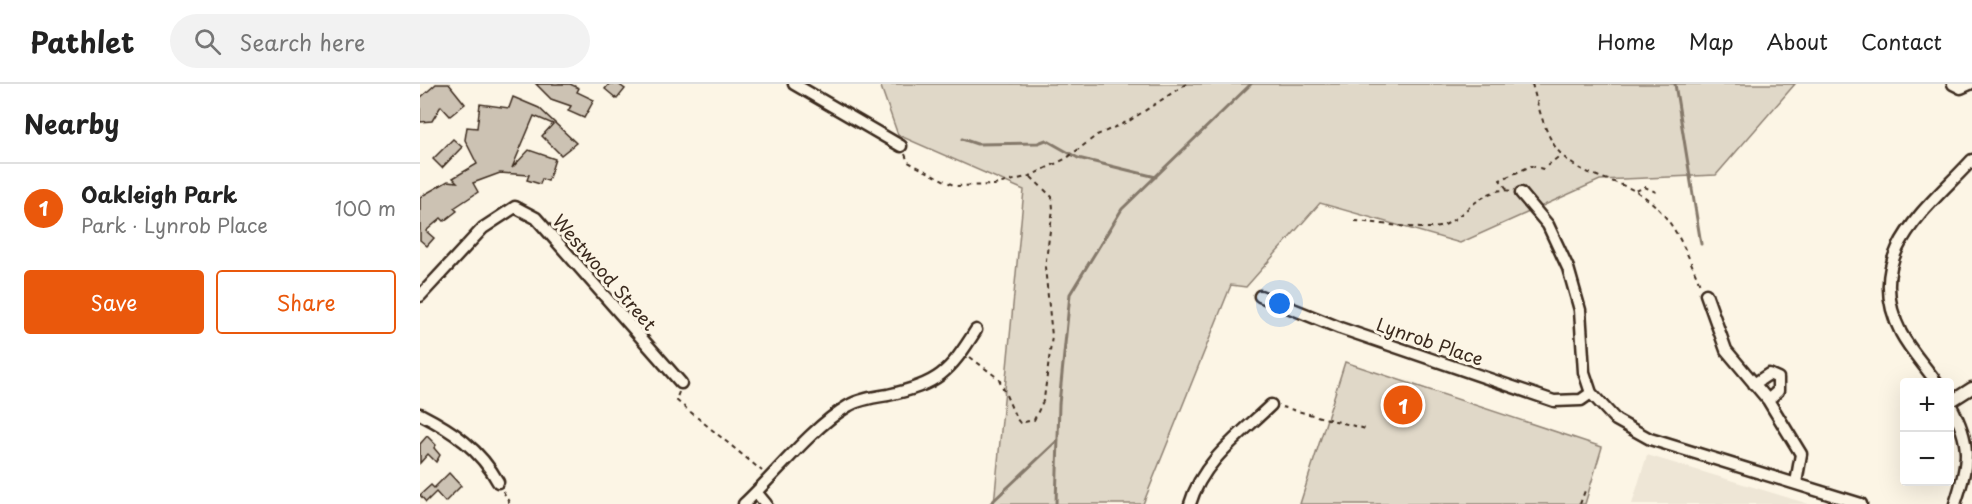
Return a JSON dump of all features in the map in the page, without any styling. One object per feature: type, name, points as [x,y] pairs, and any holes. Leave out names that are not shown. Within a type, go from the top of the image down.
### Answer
[{"type":"street","points":[[794,84],[901,146]]},
{"type":"street","points":[[1953,84],[1961,88],[1970,88]]},
{"type":"street","points":[[1932,378],[1902,335],[1893,313],[1887,290],[1891,261],[1906,231],[1972,160]]},
{"type":"street","points":[[1521,193],[1548,225],[1568,268],[1580,310],[1584,372],[1591,393],[1616,420],[1650,439],[1861,504]]},
{"type":"street","name":"Westwood Street","points":[[420,297],[483,228],[515,207],[536,218],[681,383]]},
{"type":"street","points":[[1706,294],[1726,350],[1768,400],[1801,454],[1796,483]]},
{"type":"street","name":"Lynrob Place","points":[[1260,296],[1340,328],[1554,401],[1581,400],[1591,393]]},
{"type":"street","points":[[744,504],[838,412],[850,404],[917,389],[939,379],[953,365],[976,330]]},
{"type":"street","points":[[1754,384],[1765,375],[1779,378],[1778,391],[1768,400]]},
{"type":"street","points":[[1954,400],[1972,388]]},
{"type":"street","points":[[1190,504],[1195,488],[1216,458],[1271,405]]},
{"type":"street","points":[[1954,411],[1964,432],[1968,454],[1955,504]]},
{"type":"street","points":[[420,414],[459,436],[485,461],[500,485]]},
{"type":"street","points":[[756,492],[766,504]]},
{"type":"path","points":[[901,146],[908,162],[955,186],[994,185],[1030,176],[1067,159],[1074,151],[1097,135],[1129,121],[1186,84]]},
{"type":"path","points":[[1532,84],[1543,121],[1561,155],[1590,175],[1636,191],[1673,226],[1706,294]]},
{"type":"path","points":[[1507,189],[1500,180],[1531,166],[1543,169],[1561,155]]},
{"type":"path","points":[[980,363],[999,379],[1020,423],[1034,420],[1044,399],[1052,336],[1045,287],[1047,243],[1053,209],[1052,197],[1030,176]]},
{"type":"path","points":[[1636,191],[1645,187],[1660,194]]},
{"type":"path","points":[[1355,221],[1437,228],[1450,222],[1480,198],[1507,189],[1521,193]]},
{"type":"path","points":[[681,383],[676,400],[770,477]]},
{"type":"path","points":[[1271,405],[1366,429]]},
{"type":"path","points":[[500,485],[510,504]]},
{"type":"path","points":[[1580,504],[1586,488]]},
{"type":"shaded area","points":[[880,84],[1795,84],[1716,175],[1600,180],[1460,243],[1320,203],[1246,287],[1231,285],[1143,504],[994,504],[1024,190],[898,135]]},
{"type":"shaded area","points":[[1345,362],[1602,447],[1585,504],[1300,504]]},
{"type":"shaded area","points":[[1647,455],[1809,504],[1632,504]]},
{"type":"building","points":[[436,84],[449,84],[465,104],[450,116],[441,106],[432,121],[420,122],[420,98]]},
{"type":"building","points":[[536,84],[570,84],[579,88],[577,92],[594,100],[584,118],[568,111],[571,106],[551,99]]},
{"type":"building","points":[[609,84],[618,84],[625,89],[617,99],[605,89]]},
{"type":"building","points":[[513,97],[539,108],[576,143],[561,155],[542,136],[553,124],[534,116],[512,168],[529,150],[555,159],[548,181],[542,179],[540,184],[527,180],[529,175],[500,173],[473,183],[478,192],[454,208],[457,211],[444,221],[441,218],[426,231],[434,238],[427,246],[420,240],[420,197],[448,181],[457,182],[453,178],[477,164],[465,140],[467,127],[477,128],[480,104],[509,108]]},
{"type":"building","points":[[453,139],[462,147],[442,168],[433,159]]},
{"type":"building","points":[[427,436],[436,445],[434,448],[440,455],[436,462],[428,454],[420,463],[420,444]]},
{"type":"building","points":[[449,473],[461,486],[445,502],[436,492],[426,502],[420,495],[431,485],[434,488]]},
{"type":"waterway","points":[[1056,504],[1059,404],[1070,294],[1122,209],[1251,84]]},
{"type":"waterway","points":[[1675,84],[1701,244]]},
{"type":"waterway","points":[[962,139],[977,144],[1038,143],[1046,140],[1078,158],[1156,177]]},
{"type":"waterway","points":[[990,504],[1058,440]]},
{"type":"place","name":"Oakleigh Park","points":[[1403,405]]}]
